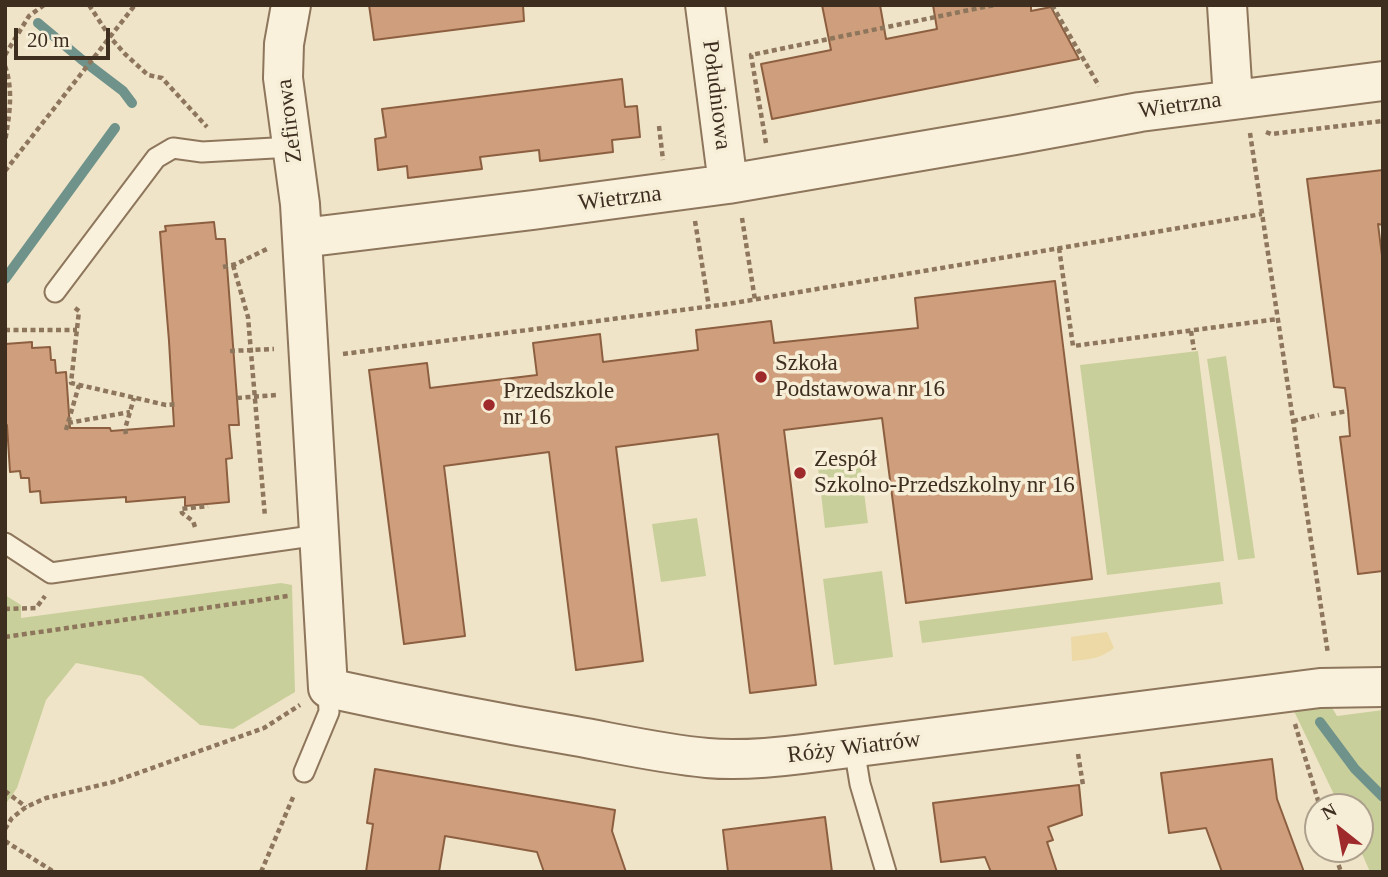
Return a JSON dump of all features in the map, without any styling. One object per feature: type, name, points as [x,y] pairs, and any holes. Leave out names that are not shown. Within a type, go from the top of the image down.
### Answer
[{"type":"street","name":"Zefirowa","points":[[285,243],[300,204],[284,78],[284,44],[291,5]]},
{"type":"street","name":"Południowa","points":[[705,5],[735,199]]},
{"type":"street","points":[[1227,5],[1233,99]]},
{"type":"street","name":"Wietrzna","points":[[285,243],[533,210],[735,199],[1015,135],[1140,111],[1383,81]]},
{"type":"street","points":[[285,243],[319,535],[328,688]]},
{"type":"street","name":"Róży Wiatrów","points":[[328,688],[489,721],[695,757],[732,759],[769,758],[854,748],[1320,688],[1383,687]]},
{"type":"lane","points":[[55,292],[156,158],[173,148],[202,152],[292,146]]},
{"type":"lane","points":[[5,543],[51,573],[319,535]]},
{"type":"lane","points":[[304,772],[330,712],[328,688]]},
{"type":"lane","points":[[854,748],[860,784],[886,872]]},
{"type":"path","points":[[5,55],[29,16],[44,5]]},
{"type":"path","points":[[89,5],[125,54],[148,75],[162,78],[211,133],[223,151]]},
{"type":"path","points":[[5,171],[135,5]]},
{"type":"path","points":[[766,145],[751,55],[994,5]]},
{"type":"path","points":[[1052,5],[1101,90]]},
{"type":"path","points":[[5,66],[10,79],[10,111],[5,142]]},
{"type":"path","points":[[1233,99],[1249,127],[1328,654]]},
{"type":"path","points":[[659,126],[664,171]]},
{"type":"path","points":[[735,199],[755,300]]},
{"type":"path","points":[[331,356],[755,300],[1262,214]]},
{"type":"path","points":[[695,220],[709,306]]},
{"type":"path","points":[[223,267],[285,243]]},
{"type":"path","points":[[1059,248],[1073,346],[1278,319]]},
{"type":"path","points":[[233,265],[247,317],[267,542]]},
{"type":"path","points":[[55,292],[79,311],[71,383],[166,405],[178,404]]},
{"type":"path","points":[[5,330],[77,330]]},
{"type":"path","points":[[1191,331],[1194,350]]},
{"type":"path","points":[[230,351],[259,350]]},
{"type":"path","points":[[66,430],[79,385]]},
{"type":"path","points":[[237,398],[270,396]]},
{"type":"path","points":[[126,434],[134,398]]},
{"type":"path","points":[[1331,414],[1348,411]]},
{"type":"path","points":[[68,423],[130,412]]},
{"type":"path","points":[[1293,421],[1319,415]]},
{"type":"path","points":[[200,552],[193,521],[182,513],[181,509],[208,506]]},
{"type":"path","points":[[5,637],[323,591]]},
{"type":"path","points":[[5,608],[20,609]]},
{"type":"path","points":[[5,829],[12,818],[26,807],[46,798],[113,782],[264,728],[328,688]]},
{"type":"path","points":[[1291,712],[1316,793]]},
{"type":"path","points":[[1077,747],[1083,785]]},
{"type":"path","points":[[261,872],[304,772]]},
{"type":"path","points":[[5,791],[26,807]]},
{"type":"path","points":[[5,841],[54,872]]},
{"type":"green space","points":[[1198,351],[1224,561],[1107,575],[1080,365]]},
{"type":"green space","points":[[1226,356],[1255,558],[1238,560],[1207,359]]},
{"type":"green space","points":[[860,461],[868,523],[825,528],[818,467]]},
{"type":"green space","points":[[697,518],[706,576],[661,582],[652,524]]},
{"type":"green space","points":[[882,571],[893,657],[834,665],[823,579]]},
{"type":"green space","points":[[1220,582],[1223,604],[922,643],[919,621]]},
{"type":"green space","points":[[281,583],[292,585],[295,692],[233,729],[200,725],[142,676],[76,663],[46,700],[17,788],[5,805],[5,595],[21,605],[21,618]]},
{"type":"green space","points":[[1331,706],[1337,716],[1383,710],[1383,872],[1370,872],[1366,863],[1374,863],[1374,793],[1333,793],[1292,707]]},
{"type":"sand","points":[[1107,632],[1114,648],[1090,659],[1072,661],[1071,637]]},
{"type":"building","points":[[369,5],[523,5],[524,21],[374,40]]},
{"type":"building","points":[[822,5],[880,5],[886,39],[937,29],[933,5],[1031,5],[1031,11],[1051,7],[1079,59],[772,119],[761,64],[831,50]]},
{"type":"building","points":[[622,79],[625,107],[637,106],[640,137],[612,140],[613,152],[540,161],[539,150],[480,157],[482,169],[408,178],[407,166],[378,170],[375,139],[386,137],[382,109]]},
{"type":"building","points":[[1383,170],[1383,225],[1378,224],[1383,264],[1383,571],[1358,574],[1340,437],[1350,436],[1348,411],[1345,388],[1334,387],[1307,179]]},
{"type":"building","points":[[214,222],[216,239],[225,239],[239,425],[229,425],[232,458],[226,459],[229,502],[185,506],[185,497],[126,502],[126,497],[41,503],[40,491],[30,492],[29,478],[21,478],[20,471],[10,472],[5,425],[5,344],[32,342],[32,348],[50,347],[56,373],[66,372],[70,428],[110,428],[111,431],[174,426],[160,232],[166,231],[165,226]]},
{"type":"building","points":[[1055,281],[1092,579],[906,603],[882,418],[784,430],[816,685],[750,693],[718,434],[616,447],[643,661],[576,670],[549,452],[444,466],[465,636],[404,644],[369,370],[427,363],[430,388],[537,375],[533,343],[600,334],[603,362],[698,350],[696,330],[771,321],[774,343],[918,328],[915,298]]},
{"type":"building","points":[[1272,759],[1277,799],[1304,872],[1222,872],[1206,828],[1169,833],[1161,773]]},
{"type":"building","points":[[375,769],[615,810],[612,831],[626,872],[544,872],[537,852],[445,836],[439,872],[366,872],[373,824],[367,823]]},
{"type":"building","points":[[1079,785],[1082,815],[1048,827],[1053,840],[1047,842],[1057,872],[991,872],[985,857],[941,862],[933,803]]},
{"type":"building","points":[[825,817],[832,872],[728,872],[723,830]]},
{"type":"waterway","points":[[38,23],[123,91],[132,103]]},
{"type":"waterway","points":[[5,279],[115,128]]},
{"type":"waterway","points":[[1320,722],[1355,769],[1383,797]]},
{"type":"place","name":"Szkoła Podstawowa nr 16","points":[[761,377]]},
{"type":"place","name":"Przedszkole nr 16","points":[[489,405]]},
{"type":"place","name":"Zespół Szkolno-Przedszkolny nr 16","points":[[800,473]]}]
